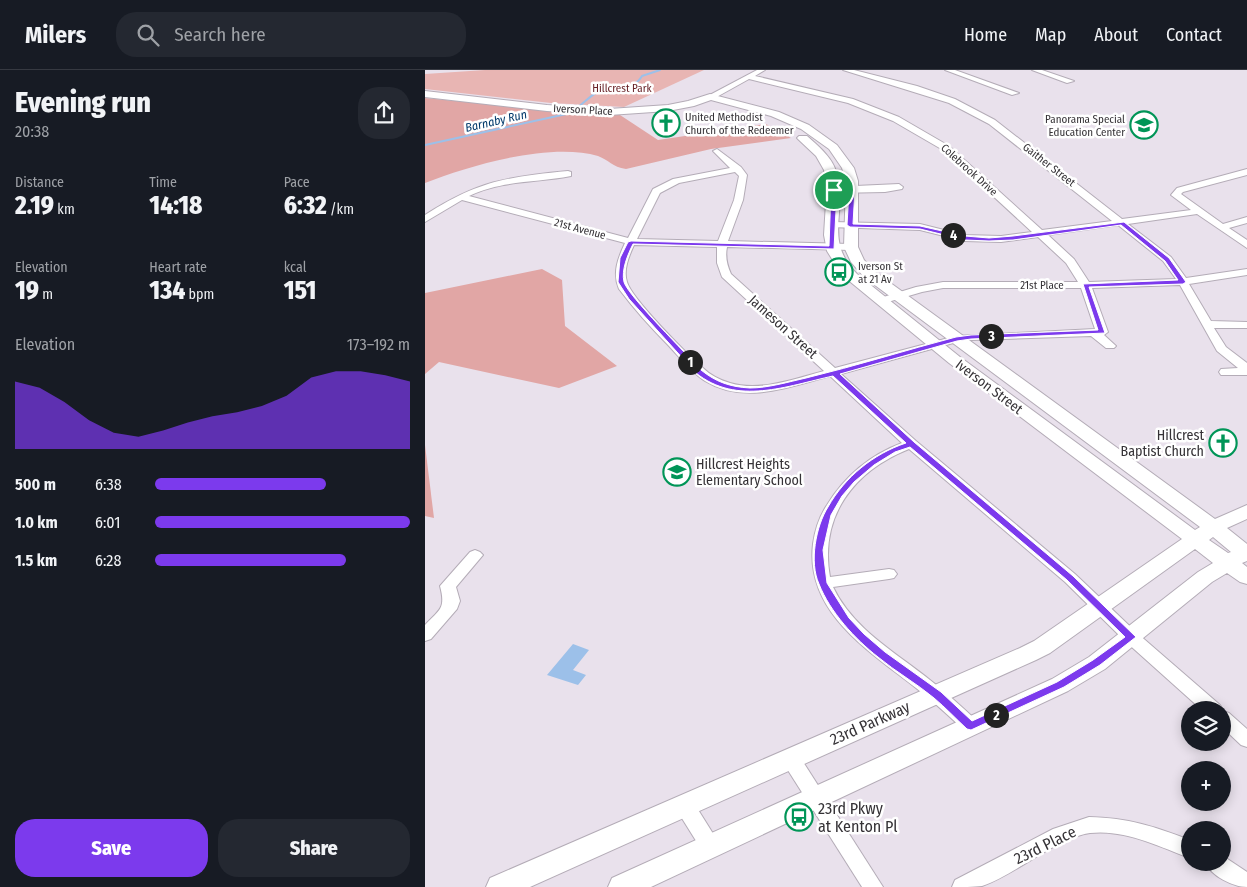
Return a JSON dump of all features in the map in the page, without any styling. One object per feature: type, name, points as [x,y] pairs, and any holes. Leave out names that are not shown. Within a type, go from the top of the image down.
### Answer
[{"type":"main road","name":"Iverson Place","points":[[425,94],[547,108],[609,112],[661,109],[706,99]]},
{"type":"main road","name":"Iverson Street","points":[[706,99],[775,114],[816,133],[833,147],[844,161],[851,175],[851,247],[858,262],[897,296],[1213,527],[1242,555],[1247,577]]},
{"type":"main road","points":[[706,99],[763,117],[799,136],[827,160],[833,174],[834,190],[832,248]]},
{"type":"main road","name":"Iverson Street","points":[[832,248],[843,268],[935,345],[1195,540],[1242,555]]},
{"type":"main road","name":"23rd Parkway","points":[[500,887],[1028,654],[1213,527],[1247,511]]},
{"type":"main road","points":[[630,885],[710,846],[1060,685],[1097,663],[1205,576],[1242,555]]},
{"type":"street","points":[[706,99],[762,70]]},
{"type":"street","name":"Gaither Street","points":[[845,70],[914,88],[952,101],[1007,132],[1167,259],[1183,282],[1221,349],[1247,370]]},
{"type":"street","points":[[948,70],[1015,93]]},
{"type":"street","points":[[1035,70],[1070,81]]},
{"type":"street","name":"Colebrook Drive","points":[[748,77],[850,101],[905,124],[946,148],[1079,270],[1099,332]]},
{"type":"street","points":[[717,151],[738,169]]},
{"type":"street","points":[[738,169],[675,181],[656,192],[623,258],[621,282],[631,297],[699,371],[711,381],[734,388],[749,390],[777,387],[835,373],[956,339],[971,337],[1099,332],[1110,346]]},
{"type":"street","name":"Jameson Street","points":[[738,169],[743,175],[743,182],[720,258],[726,275],[911,444],[1070,578],[1131,637],[1204,701]]},
{"type":"street","points":[[1247,172],[1177,192],[1177,196],[1247,245]]},
{"type":"street","points":[[425,219],[477,189],[502,183],[568,174]]},
{"type":"street","points":[[834,190],[899,187]]},
{"type":"street","name":"21st Avenue","points":[[461,197],[631,242],[851,247]]},
{"type":"street","points":[[832,225],[920,227],[956,236],[979,239],[1004,239],[1199,211]]},
{"type":"street","points":[[1222,227],[1247,220]]},
{"type":"street","name":"21st Place","points":[[881,300],[920,289],[943,285],[1085,285],[1183,282],[1247,272]]},
{"type":"street","points":[[1207,324],[1247,325]]},
{"type":"street","points":[[1225,372],[1247,370]]},
{"type":"street","points":[[911,444],[892,450],[872,464],[851,480],[839,495],[827,515],[818,550],[823,583],[846,620],[860,636],[882,655],[937,695],[971,726]]},
{"type":"street","points":[[425,635],[449,608],[452,601],[448,586],[475,555]]},
{"type":"street","points":[[823,583],[889,574]]},
{"type":"street","points":[[1231,725],[1247,740]]},
{"type":"street","points":[[791,759],[873,887]]},
{"type":"street","points":[[685,806],[710,846]]},
{"type":"street","name":"23rd Place","points":[[962,887],[1060,835],[1089,825],[1115,826],[1137,830],[1181,845]]},
{"type":"street","points":[[1229,871],[1247,883]]},
{"type":"green space","name":"Hillcrest Park","points":[[485,70],[704,70],[624,107],[551,103],[425,89],[425,74]]},
{"type":"shaded area","points":[[425,98],[588,114],[620,115],[658,140],[766,124],[791,138],[711,149],[626,169],[617,167],[598,156],[579,152],[534,154],[464,169],[425,183]]},
{"type":"shaded area","points":[[542,269],[562,280],[565,326],[617,366],[559,388],[439,362],[425,374],[425,293]]},
{"type":"shaded area","points":[[425,445],[434,518],[425,516]]},
{"type":"water","points":[[573,644],[589,650],[573,670],[586,675],[578,685],[547,675]]},
{"type":"waterway","name":"Barnaby Run","points":[[577,108],[599,91],[628,87],[633,85],[642,76],[660,70]]},
{"type":"waterway","name":"Barnaby Run","points":[[425,145],[571,113]]},
{"type":"place","name":"United Methodist Church of the Redeemer","points":[[666,123]]},
{"type":"place","name":"Panorama Special Education Center","points":[[1144,125]]},
{"type":"place","name":"Iverson St at 21 Av","points":[[839,272]]},
{"type":"place","name":"Hillcrest Baptist Church","points":[[1223,443]]},
{"type":"place","name":"Hillcrest Heights Elementary School","points":[[677,472]]},
{"type":"place","name":"23rd Pkwy at Kenton Pl","points":[[799,817]]},
{"type":"route","points":[[834,190],[832,248],[631,242],[623,258],[621,282],[631,297],[699,371],[711,381],[721,386],[749,390],[768,389],[835,373],[911,444],[1070,578],[1131,637],[1097,663],[1060,685],[971,726],[937,695],[882,655],[860,636],[846,620],[823,583],[818,550],[827,515],[839,495],[851,480],[872,464],[892,450],[911,444],[873,408],[835,373],[956,339],[1102,332],[1085,285],[1139,285],[1183,282],[1167,259],[1123,223],[1004,239],[965,238],[920,227],[850,225],[852,189],[834,190]]}]
